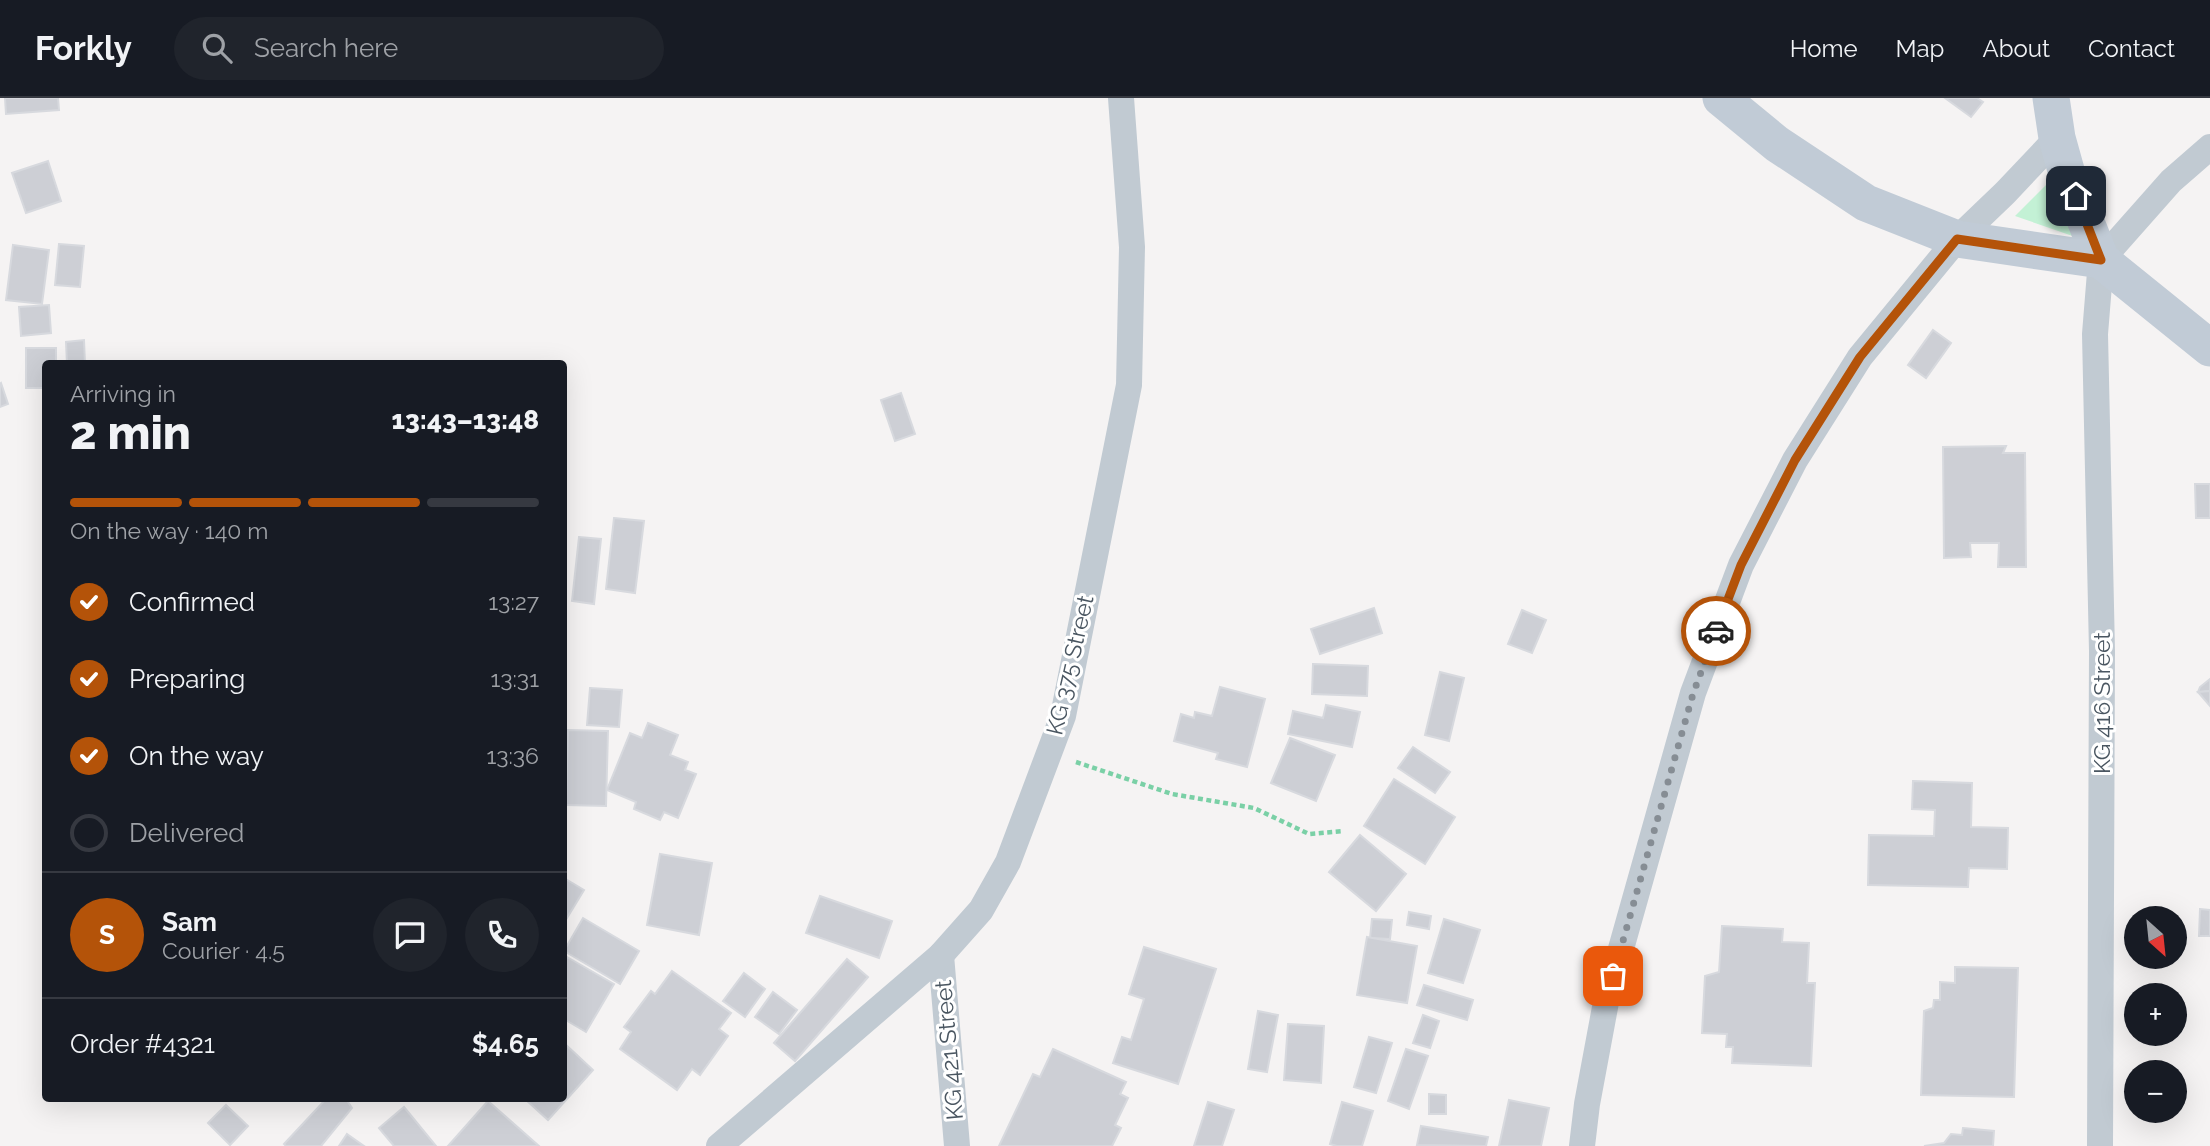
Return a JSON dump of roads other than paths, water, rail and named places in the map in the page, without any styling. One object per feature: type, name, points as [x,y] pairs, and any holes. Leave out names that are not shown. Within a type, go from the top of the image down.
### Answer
[{"type":"main road","points":[[1721,98],[1777,144],[1866,203],[1957,239],[2101,260]]},
{"type":"main road","points":[[2051,98],[2057,138],[2067,174],[2101,260],[2210,348]]},
{"type":"street","name":"KG 375 Street","points":[[719,1146],[941,955],[981,910],[1008,862],[1063,716],[1129,385],[1132,247],[1121,98]]},
{"type":"street","points":[[1582,1146],[1606,1002],[1693,694],[1741,565],[1795,460],[1860,357],[1957,239],[2057,138]]},
{"type":"street","points":[[2101,260],[2171,181],[2210,147]]},
{"type":"street","name":"KG 416 Street","points":[[2101,260],[2095,334],[2102,651],[2101,1146]]},
{"type":"street","name":"KG 421 Street","points":[[941,955],[957,1146]]}]
